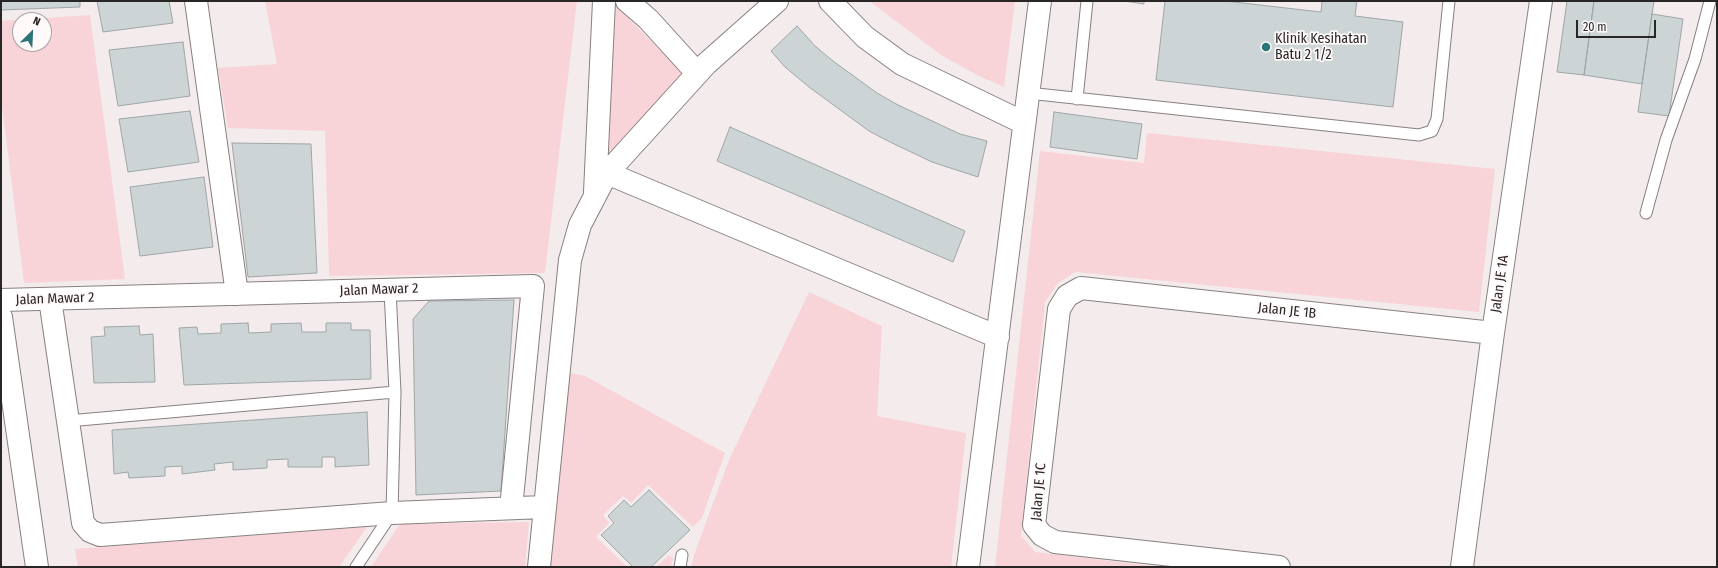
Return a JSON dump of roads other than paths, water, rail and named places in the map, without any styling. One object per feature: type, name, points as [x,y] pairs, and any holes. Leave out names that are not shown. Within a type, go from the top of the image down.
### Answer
[{"type":"street","points":[[196,1],[237,294]]},
{"type":"street","points":[[595,196],[604,1]]},
{"type":"street","points":[[627,1],[648,19],[697,73]]},
{"type":"street","points":[[539,567],[570,260],[580,225],[607,173],[697,73],[777,1]]},
{"type":"street","points":[[830,1],[865,37],[902,64],[1024,123]]},
{"type":"street","points":[[968,567],[1040,1]]},
{"type":"street","name":"Jalan JE 1A","points":[[1462,567],[1493,333],[1541,1]]},
{"type":"street","points":[[607,173],[998,337]]},
{"type":"street","name":"Jalan Mawar 2","points":[[1,300],[533,286],[511,508]]},
{"type":"street","name":"Jalan JE 1B","points":[[1081,288],[1493,333]]},
{"type":"street","name":"Jalan JE 1C","points":[[1081,288],[1067,296],[1059,309],[1034,525],[1042,535],[1055,542],[1279,567]]},
{"type":"street","points":[[50,299],[83,523],[90,531],[100,535],[392,513],[544,507]]},
{"type":"street","points":[[1,317],[7,398],[37,567]]},
{"type":"lane","points":[[1077,99],[1087,1]]},
{"type":"lane","points":[[1028,93],[1419,135],[1432,131],[1437,119],[1449,1]]},
{"type":"lane","points":[[1646,213],[1666,140],[1694,59],[1710,1]]},
{"type":"lane","points":[[356,567],[392,513],[395,392],[390,290]]},
{"type":"lane","points":[[68,421],[395,392]]},
{"type":"lane","points":[[680,567],[682,555]]},
{"type":"place","name":"Klinik Kesihatan Batu 2 1/2","points":[[1266,47]]}]
